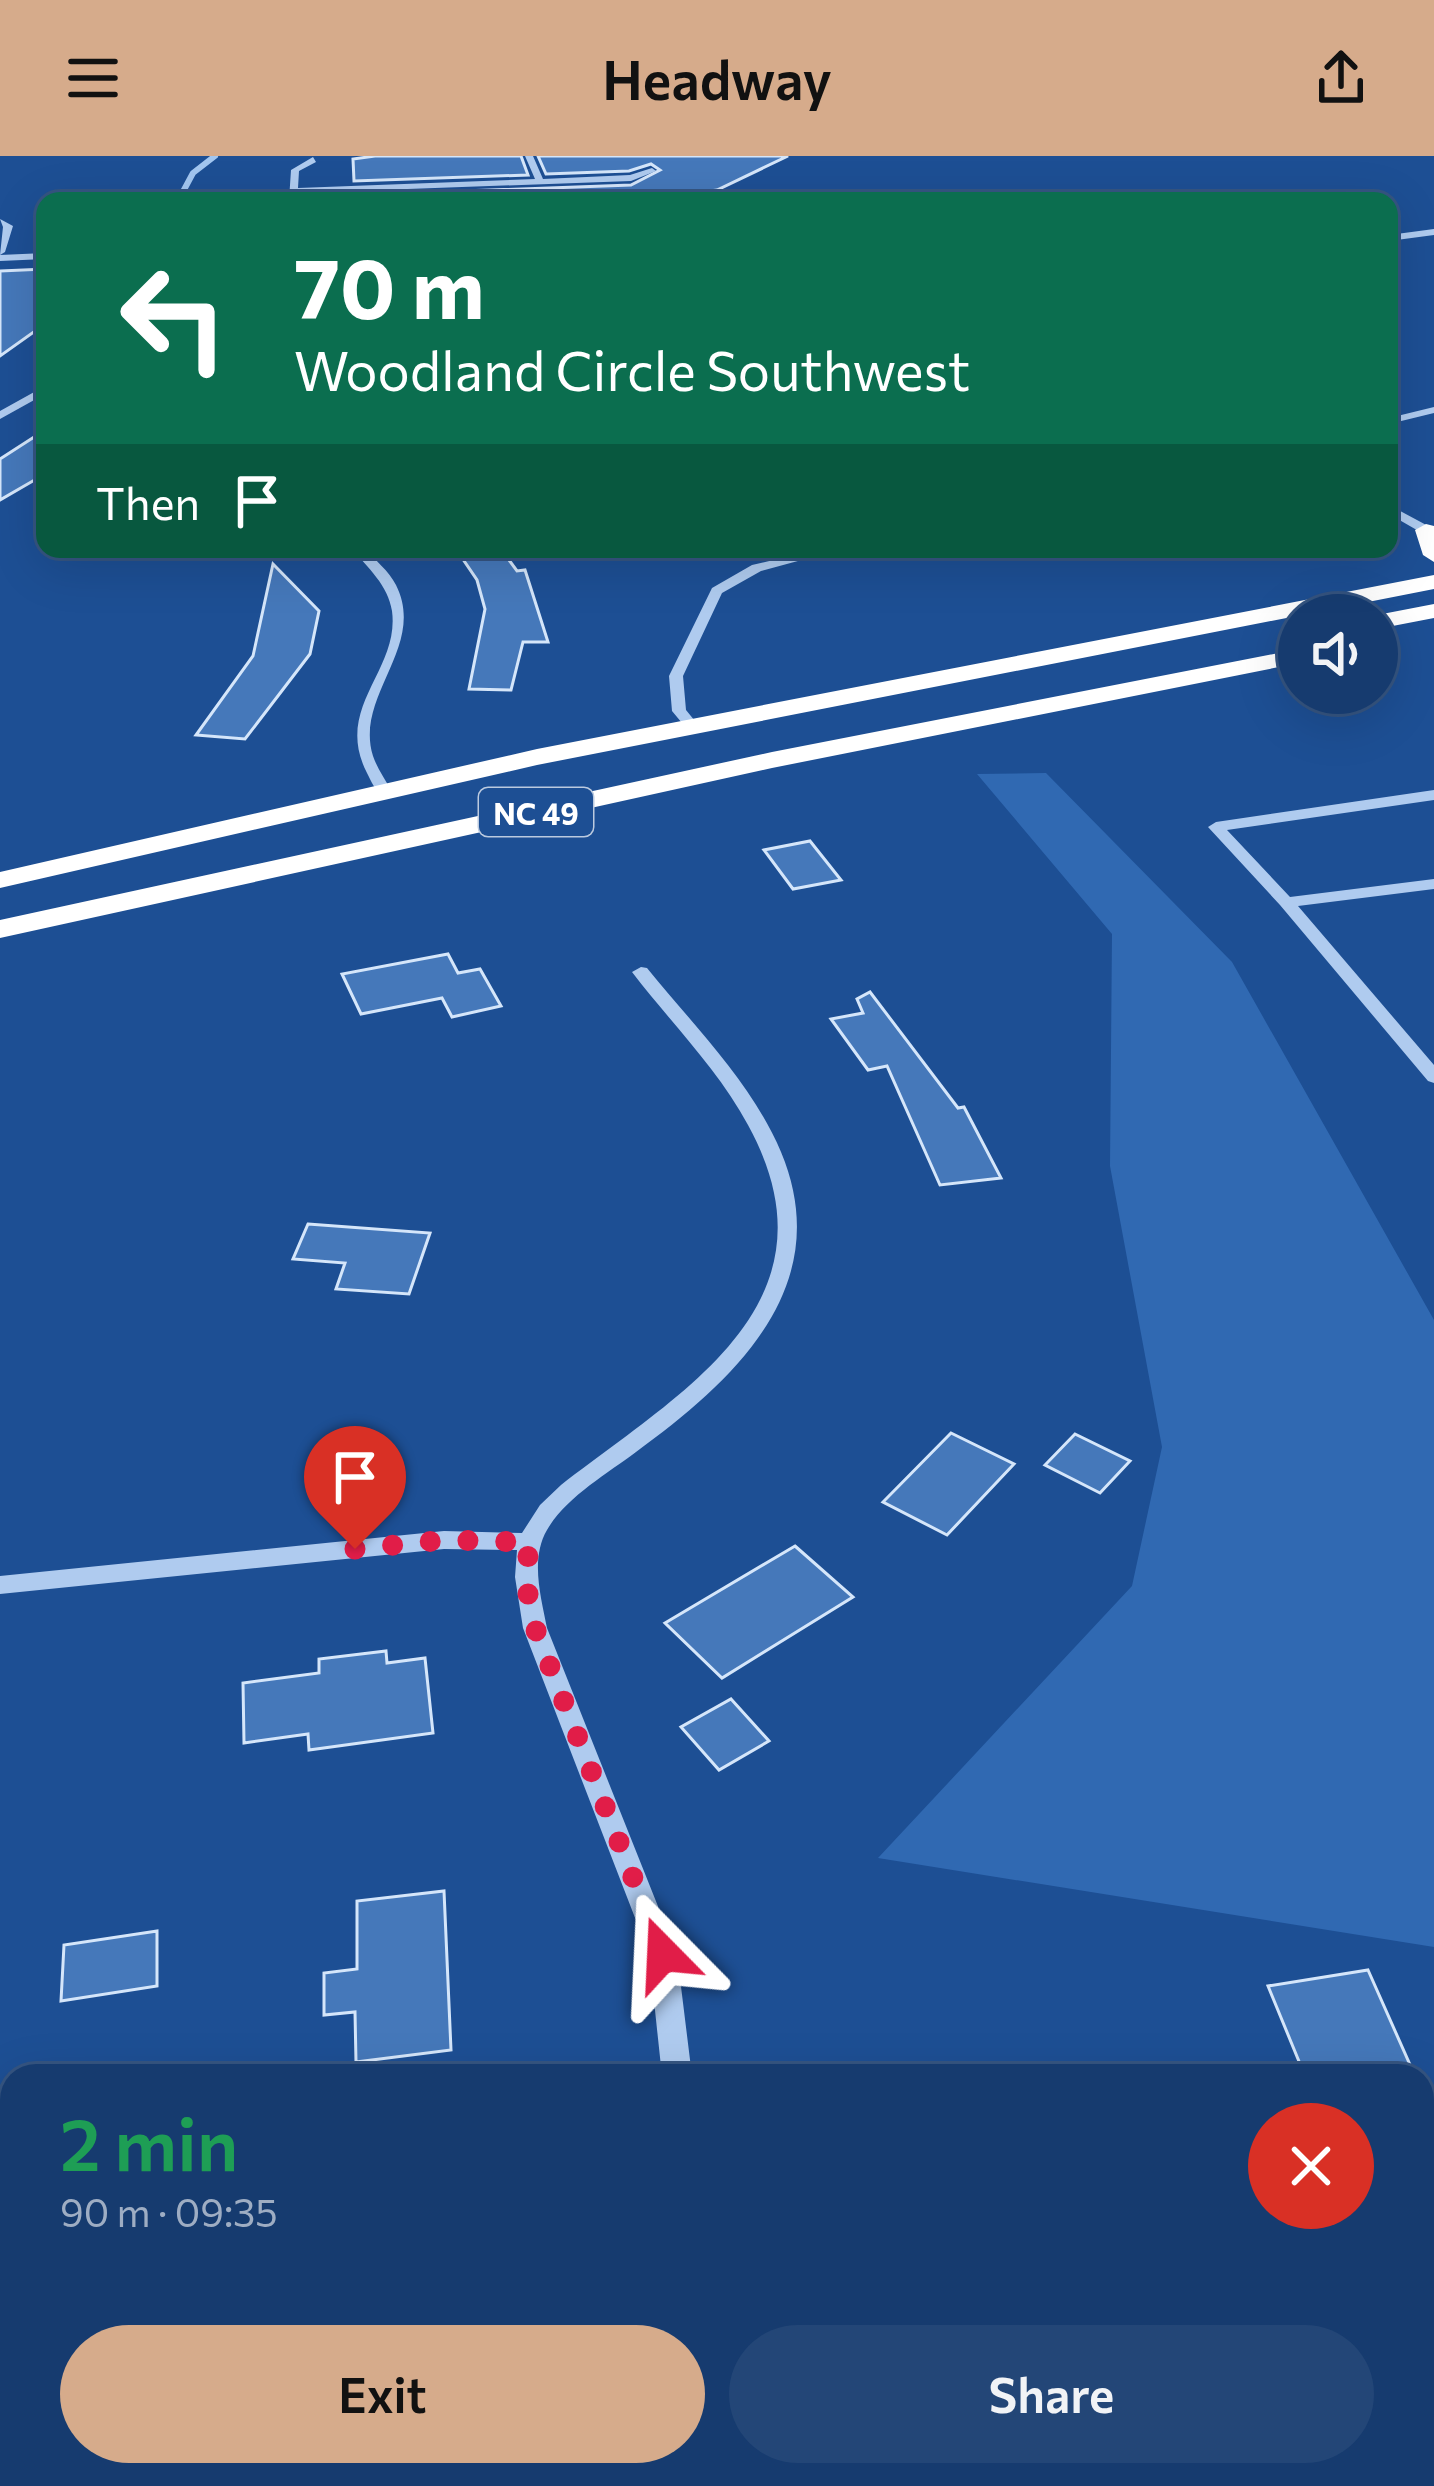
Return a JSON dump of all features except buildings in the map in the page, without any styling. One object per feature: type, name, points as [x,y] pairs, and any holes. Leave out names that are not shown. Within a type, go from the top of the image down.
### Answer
[{"type":"highway","points":[[1430,532],[1434,555]]},
{"type":"highway","name":"NC 49","points":[[0,880],[382,790],[1434,582]]},
{"type":"highway","points":[[1398,618],[1434,610]]},
{"type":"highway","points":[[1398,638],[1434,631]]},
{"type":"highway","points":[[1236,668],[1234,651],[1278,642]]},
{"type":"highway","name":"NC 49","points":[[0,928],[754,764],[1278,660]]},
{"type":"highway","points":[[754,764],[740,749],[766,732],[935,697],[941,678]]},
{"type":"street","points":[[529,156],[540,182]]},
{"type":"street","points":[[293,192],[296,170],[314,160]]},
{"type":"street","points":[[364,192],[631,178],[652,171]]},
{"type":"street","points":[[0,222],[8,226],[0,255],[36,256]]},
{"type":"street","points":[[1398,237],[1434,232]]},
{"type":"street","points":[[0,416],[36,394]]},
{"type":"street","points":[[0,404],[36,408]]},
{"type":"street","points":[[1398,419],[1434,415]]},
{"type":"street","points":[[1398,514],[1430,532]]},
{"type":"street","points":[[369,558],[396,589],[400,612],[397,637],[362,721],[360,748],[382,790]]},
{"type":"street","points":[[692,726],[679,711],[676,676],[717,591],[757,568],[799,558]]},
{"type":"street","points":[[1434,794],[1216,827],[1434,1077]]},
{"type":"street","points":[[1286,902],[1434,884]]},
{"type":"street","points":[[641,972],[753,1116],[779,1175],[787,1223],[782,1270],[767,1310],[741,1354],[697,1396],[561,1496],[529,1542],[526,1584],[535,1628],[663,1954],[675,2064]]},
{"type":"street","points":[[0,1585],[444,1540],[529,1542]]},
{"type":"shaded area","points":[[1046,773],[1232,962],[1434,1320],[1434,1947],[878,1858],[1132,1586],[1162,1447],[1110,1166],[1112,934],[977,774]]},
{"type":"waterway","points":[[183,192],[193,173],[215,156]]},
{"type":"route","points":[[355,1549],[444,1540],[529,1542],[526,1584],[535,1628],[663,1954]]}]
